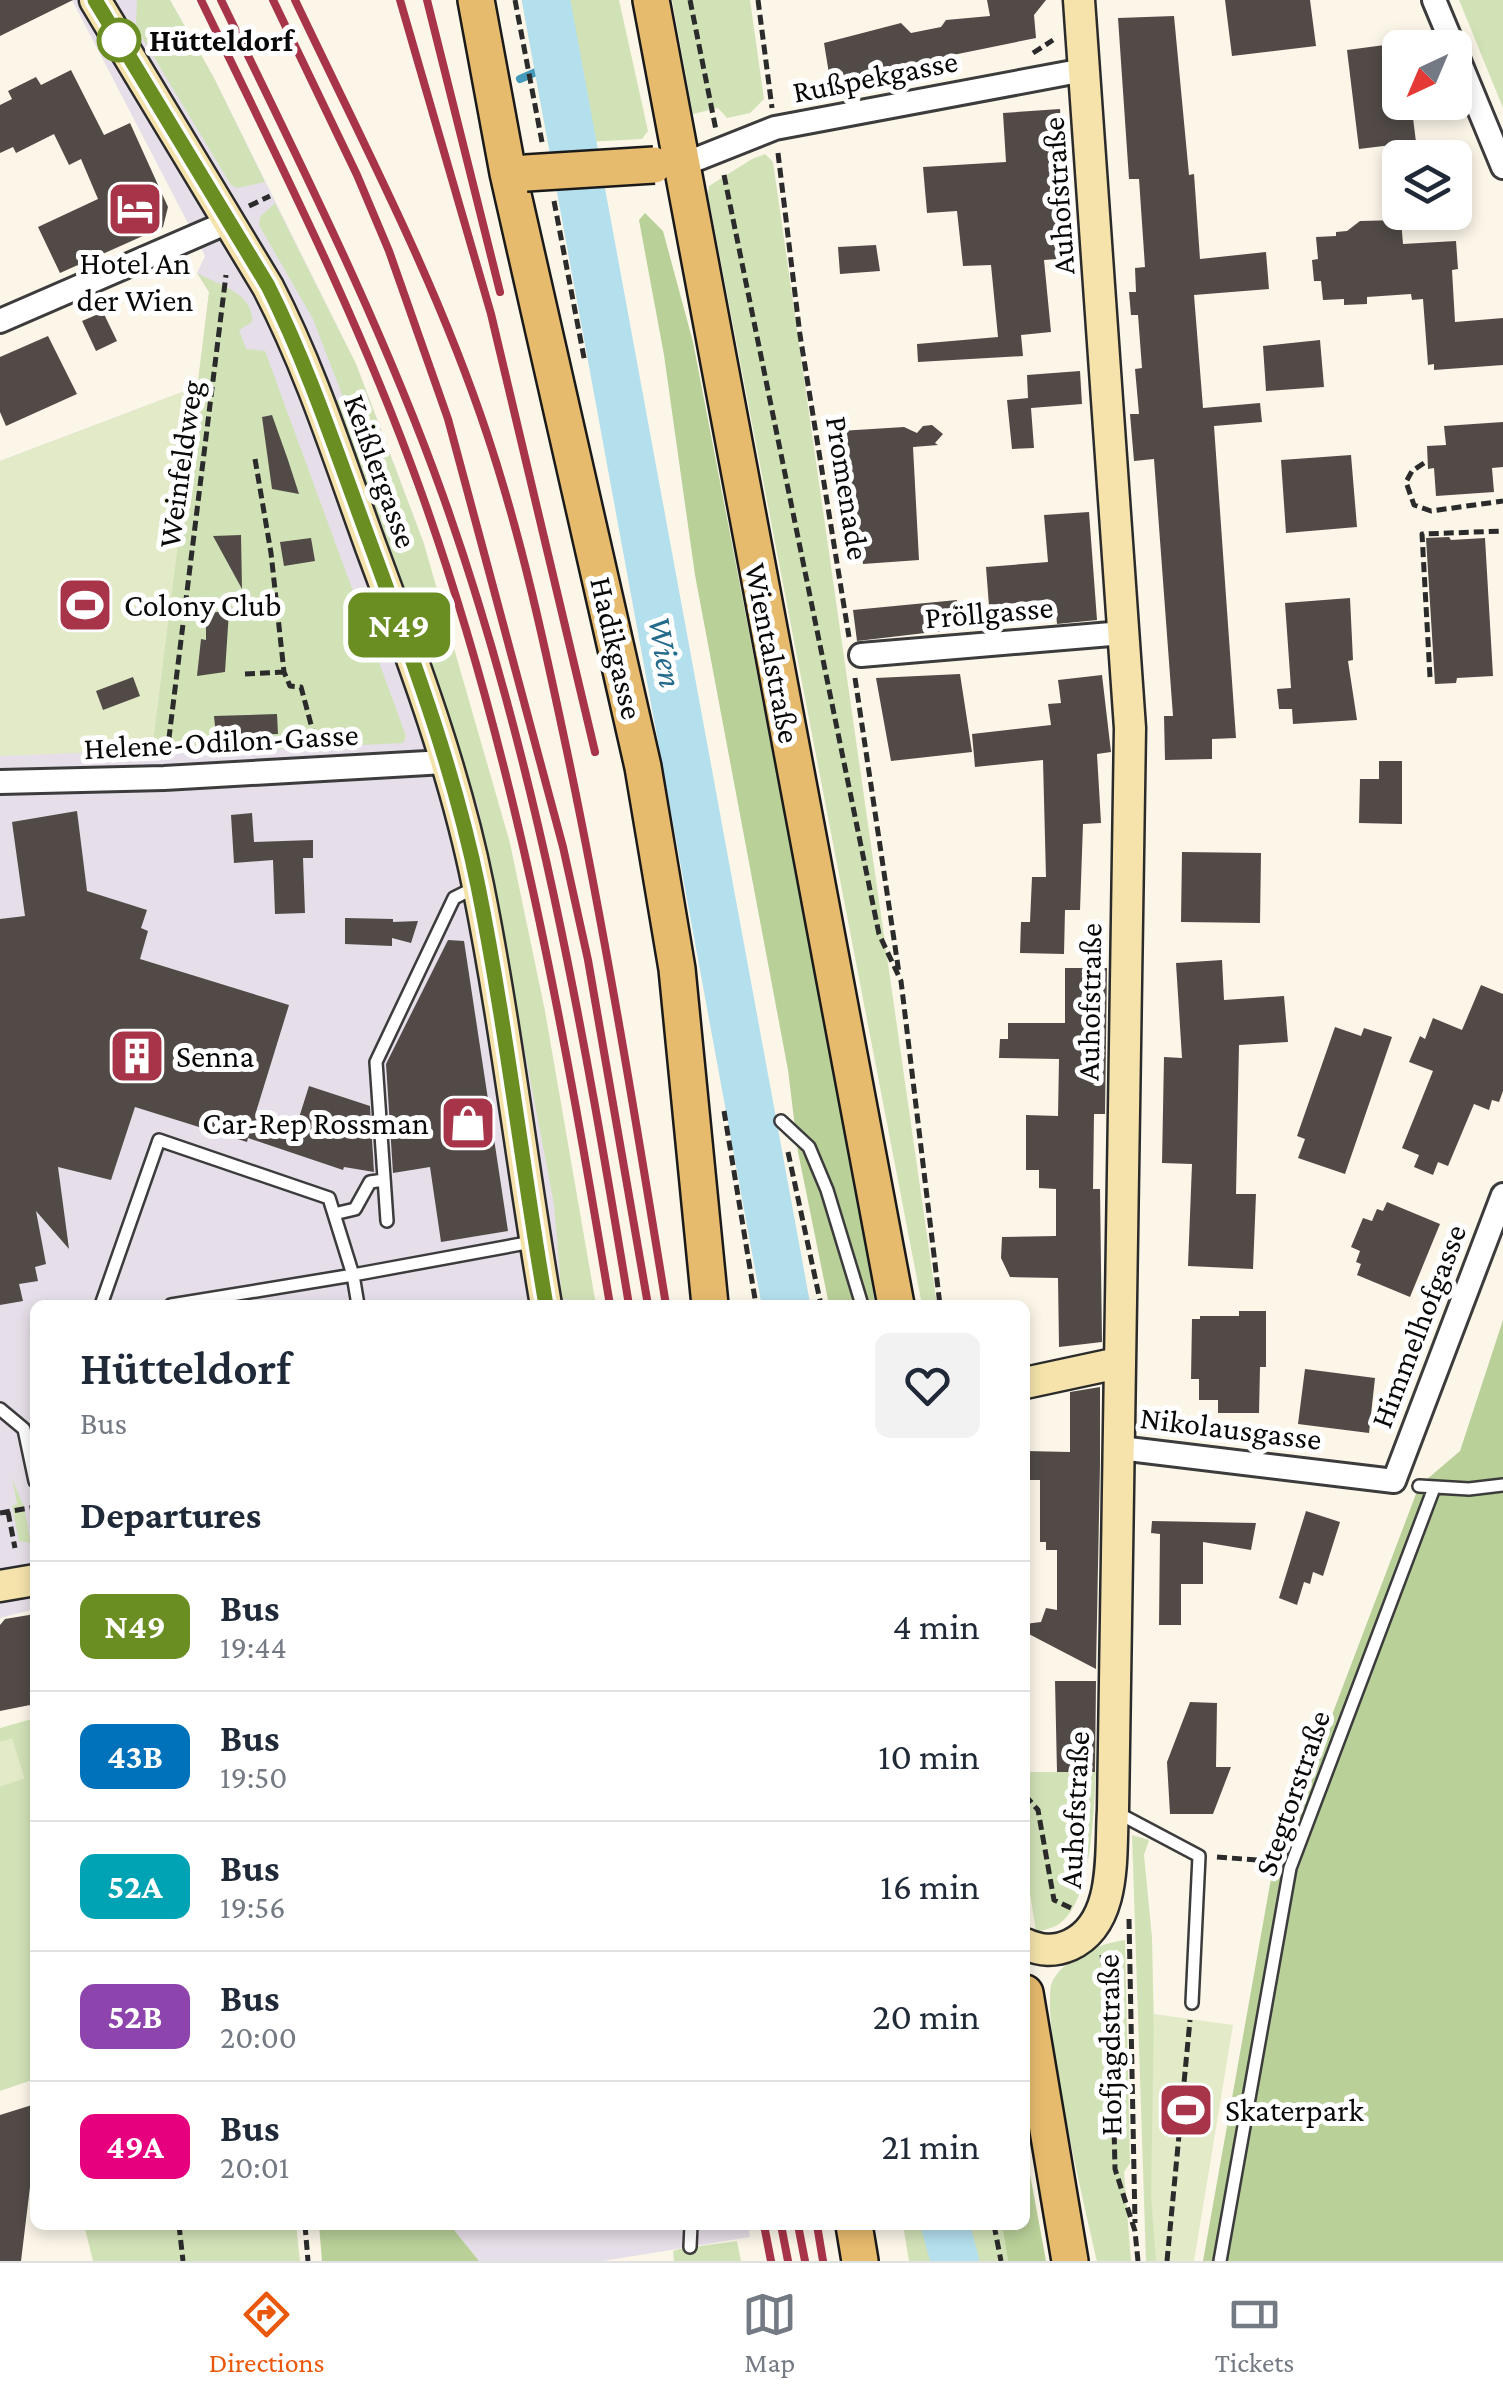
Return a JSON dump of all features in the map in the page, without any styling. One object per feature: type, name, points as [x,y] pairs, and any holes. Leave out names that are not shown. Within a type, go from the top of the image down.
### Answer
[{"type":"main road","name":"Hadikgasse","points":[[476,0],[517,173],[643,767],[677,969],[710,1300]]},
{"type":"main road","name":"Wientalstraße","points":[[651,0],[668,165],[895,1300]]},
{"type":"main road","points":[[517,173],[668,165]]},
{"type":"main road","points":[[1030,2022],[1070,2261]]},
{"type":"main road","points":[[855,2230],[860,2261]]},
{"type":"street","name":"Keißlergasse","points":[[95,0],[111,14],[235,216],[308,370],[445,762],[478,887],[545,1300]]},
{"type":"street","name":"Auhofstraße","points":[[1030,1945],[1051,1950],[1090,1931],[1107,1890],[1112,1810],[1130,728],[1079,0]]},
{"type":"street","points":[[1434,0],[1446,30]]},
{"type":"street","name":"Rußpekgasse","points":[[668,165],[775,128],[1084,70]]},
{"type":"street","points":[[1472,92],[1503,167]]},
{"type":"street","points":[[0,320],[235,216]]},
{"type":"street","name":"Pröllgasse","points":[[855,656],[1123,633]]},
{"type":"street","name":"Helene-Odilon-Gasse","points":[[0,782],[164,778],[445,762]]},
{"type":"street","name":"Himmelhofgasse","points":[[1394,1480],[1503,1195]]},
{"type":"street","points":[[1030,1382],[1118,1362]]},
{"type":"street","name":"Nikolausgasse","points":[[1120,1448],[1394,1480]]},
{"type":"street","points":[[0,1586],[30,1581]]},
{"type":"lane","points":[[386,1222],[376,1062],[454,898],[478,887]]},
{"type":"lane","points":[[781,1121],[808,1148],[826,1190],[860,1300]]},
{"type":"lane","points":[[103,1300],[159,1140],[329,1198],[357,1300]]},
{"type":"lane","points":[[334,1214],[355,1209],[370,1182],[384,1180]]},
{"type":"lane","points":[[201,1300],[536,1242]]},
{"type":"lane","points":[[0,1409],[24,1429],[30,1457]]},
{"type":"lane","points":[[1419,1486],[1469,1489],[1503,1485]]},
{"type":"lane","name":"Stegtorstraße","points":[[1220,2261],[1290,1868],[1434,1488]]},
{"type":"lane","points":[[1112,1810],[1198,1856],[1192,2003]]},
{"type":"lane","points":[[690,2247],[691,2230]]},
{"type":"path","points":[[515,0],[530,82]]},
{"type":"path","points":[[690,0],[875,916],[900,981]]},
{"type":"path","name":"Promenade","points":[[758,0],[800,335],[855,656],[939,1300]]},
{"type":"path","points":[[235,216],[270,196]]},
{"type":"path","name":"Weinfeldweg","points":[[164,778],[226,275]]},
{"type":"path","points":[[255,458],[271,552],[284,672],[290,686],[301,687],[322,769]]},
{"type":"path","points":[[1424,463],[1412,471],[1406,482],[1414,506],[1431,511],[1503,501]]},
{"type":"path","points":[[1430,678],[1422,534],[1503,531]]},
{"type":"path","points":[[245,674],[284,672]]},
{"type":"path","points":[[781,1121],[820,1300]]},
{"type":"path","points":[[0,1513],[30,1507]]},
{"type":"path","points":[[8,1512],[16,1548]]},
{"type":"path","points":[[1030,1801],[1038,1810],[1054,1900],[1080,1912],[1090,1931]]},
{"type":"path","points":[[1198,1856],[1270,1861],[1276,1845]]},
{"type":"path","name":"Hofjagdstraße","points":[[1129,1917],[1138,2261]]},
{"type":"path","name":"Hofjagdstraße","points":[[1090,1931],[1102,1954],[1112,2040],[1116,2169],[1136,2231]]},
{"type":"path","points":[[1166,2261],[1192,2003]]},
{"type":"path","points":[[180,2230],[184,2261]]},
{"type":"path","points":[[305,2230],[308,2261]]},
{"type":"path","points":[[995,2230],[1001,2261]]},
{"type":"shaded area","points":[[72,0],[170,0],[214,78],[356,364],[424,544],[595,1300],[30,1300],[30,1610],[0,1618],[0,461],[198,386],[209,292],[197,273],[205,256]]},
{"type":"shaded area","points":[[454,2230],[749,2230],[750,2237],[603,2261],[479,2261]]},
{"type":"green space","points":[[137,0],[170,0],[265,182],[237,188],[231,185],[140,34],[136,23]]},
{"type":"green space","points":[[522,0],[528,0],[560,142],[548,142]]},
{"type":"green space","points":[[561,0],[619,0],[648,131],[642,139],[586,142],[575,59]]},
{"type":"green space","points":[[672,0],[750,0],[764,99],[750,113],[727,118],[718,108],[693,114]]},
{"type":"green space","points":[[1459,0],[1503,0],[1503,108],[1472,30]]},
{"type":"green space","points":[[765,154],[773,162],[936,1300],[921,1300],[708,195],[709,186]]},
{"type":"green space","points":[[275,203],[356,364],[424,544],[510,843],[545,1011],[595,1300],[562,1300],[554,1204],[478,806],[448,726],[433,671],[333,403],[343,397],[313,319],[259,225],[260,217]]},
{"type":"green space","points":[[645,213],[663,231],[693,342],[862,1217],[874,1300],[828,1300],[695,575],[664,355],[639,220]]},
{"type":"green space","points":[[197,273],[233,291],[251,312],[252,322],[239,330],[246,349],[265,351],[406,736],[403,743],[320,747],[319,741],[312,742],[313,747],[252,747],[251,751],[152,750],[209,292]]},
{"type":"green space","name":"Colony Club","points":[[198,386],[152,750],[0,756],[0,461]]},
{"type":"green space","points":[[1503,1320],[1503,2261],[1203,2261],[1272,1873],[1419,1486],[1460,1451]]},
{"type":"green space","points":[[12,1478],[24,1507],[30,1543],[19,1541],[12,1506],[17,1504]]},
{"type":"green space","points":[[30,1719],[30,2081],[0,2091],[0,1786],[24,1778],[12,1739],[0,1742],[0,1728]]},
{"type":"green space","points":[[12,1738],[24,1779],[0,1786],[0,1742]]},
{"type":"green space","points":[[1030,1772],[1096,1772],[1089,1854],[1079,1896],[1059,1924],[1036,1932],[1030,1894]]},
{"type":"green space","points":[[1132,1835],[1149,1840],[1144,1855],[1152,1937],[1159,2261],[1146,2261]]},
{"type":"green space","points":[[1125,1940],[1130,2163],[1124,2172],[1131,2261],[1097,2261],[1065,2115],[1050,1999],[1053,1980],[1066,1964],[1094,1948]]},
{"type":"green space","name":"Skaterpark","points":[[1154,2014],[1233,2025],[1194,2261],[1156,2261],[1151,2195]]},
{"type":"green space","points":[[1030,2174],[1046,2261],[1008,2261],[1003,2230],[1030,2230]]},
{"type":"green space","points":[[85,2230],[297,2230],[300,2261],[93,2261]]},
{"type":"green space","points":[[319,2230],[454,2230],[479,2261],[322,2261]]},
{"type":"green space","points":[[904,2230],[926,2230],[939,2261],[909,2261]]},
{"type":"green space","points":[[960,2230],[1003,2230],[1008,2261],[970,2261]]},
{"type":"green space","points":[[737,2241],[741,2261],[674,2261],[673,2251],[679,2249]]},
{"type":"water","points":[[528,0],[561,0],[575,59],[586,142],[560,142]]},
{"type":"building","points":[[0,0],[73,0],[0,36]]},
{"type":"building","points":[[987,0],[1046,0],[1034,15],[1036,38],[830,80],[824,43],[901,23],[911,33],[941,27],[946,20],[990,16]]},
{"type":"building","points":[[1225,0],[1310,0],[1316,46],[1232,56]]},
{"type":"building","points":[[1174,16],[1189,175],[1194,174],[1200,259],[1266,252],[1269,289],[1194,295],[1203,408],[1260,403],[1262,422],[1214,426],[1236,738],[1212,739],[1212,759],[1165,760],[1164,716],[1173,716],[1154,459],[1134,461],[1130,414],[1139,414],[1135,369],[1142,368],[1138,315],[1131,315],[1129,292],[1136,292],[1135,268],[1145,267],[1139,179],[1129,179],[1118,18]]},
{"type":"building","points":[[1382,45],[1382,120],[1413,120],[1416,140],[1382,140],[1382,146],[1359,149],[1347,50]]},
{"type":"building","points":[[71,70],[104,135],[130,123],[168,207],[163,227],[60,273],[38,227],[98,199],[81,159],[69,165],[54,134],[16,153],[13,147],[0,153],[0,105],[12,99],[8,91],[36,77],[41,85]]},
{"type":"building","points":[[1060,109],[1071,258],[1044,260],[1051,332],[1021,335],[1023,356],[918,362],[917,344],[998,337],[991,265],[963,266],[957,211],[927,213],[923,167],[1006,162],[1003,113]]},
{"type":"building","points":[[1382,220],[1382,230],[1402,230],[1403,244],[1456,241],[1458,269],[1452,270],[1455,322],[1503,318],[1503,365],[1434,370],[1434,364],[1428,365],[1423,299],[1412,300],[1411,294],[1367,297],[1367,304],[1344,305],[1344,299],[1323,300],[1321,281],[1314,281],[1316,237],[1336,236],[1336,232],[1347,231],[1360,221]]},
{"type":"building","points":[[876,245],[880,271],[840,274],[838,247]]},
{"type":"building","points":[[103,312],[117,341],[96,351],[82,321]]},
{"type":"building","points":[[48,336],[77,394],[6,426],[0,412],[0,357]]},
{"type":"building","points":[[1320,340],[1324,387],[1266,391],[1263,346]]},
{"type":"building","points":[[1080,371],[1082,404],[1031,408],[1034,448],[1012,449],[1007,400],[1028,398],[1027,375]]},
{"type":"building","points":[[272,415],[299,494],[272,489],[262,417]]},
{"type":"building","points":[[1503,422],[1503,467],[1492,468],[1494,492],[1436,496],[1434,468],[1428,469],[1427,446],[1446,445],[1444,426]]},
{"type":"building","points":[[932,425],[943,434],[935,443],[938,445],[913,447],[919,560],[863,564],[861,542],[855,543],[850,484],[842,484],[840,431],[904,427],[917,433],[923,426]]},
{"type":"building","points":[[1351,455],[1357,527],[1286,533],[1281,460]]},
{"type":"building","points":[[1089,512],[1097,620],[1057,624],[1056,613],[1044,614],[1043,600],[989,606],[986,567],[1048,562],[1044,515]]},
{"type":"building","points":[[241,535],[242,589],[213,536]]},
{"type":"building","points":[[311,538],[315,561],[284,566],[280,542]]},
{"type":"building","points":[[1426,538],[1485,538],[1493,676],[1435,684]]},
{"type":"building","points":[[1350,598],[1353,660],[1348,661],[1357,720],[1293,724],[1292,709],[1279,709],[1277,689],[1291,688],[1285,603]]},
{"type":"building","points":[[957,600],[959,629],[857,641],[853,610]]},
{"type":"building","points":[[229,611],[225,672],[197,676],[201,639],[206,640],[206,613]]},
{"type":"building","points":[[960,674],[972,752],[891,761],[876,678]]},
{"type":"building","points":[[1102,675],[1111,752],[1097,754],[1101,823],[1083,824],[1080,910],[1065,910],[1064,954],[1020,953],[1021,922],[1030,922],[1032,877],[1046,877],[1043,760],[975,767],[972,734],[1051,725],[1048,704],[1061,703],[1058,680]]},
{"type":"building","points":[[133,677],[140,696],[103,710],[96,691]]},
{"type":"building","points":[[277,714],[278,734],[216,736],[214,716]]},
{"type":"building","points":[[1379,761],[1402,761],[1402,824],[1359,823],[1360,779],[1379,779]]},
{"type":"building","name":"Senna","points":[[77,811],[87,891],[147,910],[141,928],[148,931],[140,959],[289,1005],[256,1112],[297,1124],[309,1086],[370,1106],[374,1172],[344,1167],[343,1170],[248,1138],[247,1142],[135,1107],[111,1180],[58,1167],[69,1249],[36,1211],[46,1264],[35,1267],[38,1281],[19,1284],[23,1301],[0,1305],[0,919],[25,916],[12,822]]},
{"type":"building","points":[[252,813],[254,842],[313,840],[313,858],[303,858],[305,913],[275,914],[273,860],[234,863],[231,815]]},
{"type":"building","points":[[1182,852],[1261,853],[1260,923],[1181,922]]},
{"type":"building","points":[[345,918],[418,921],[411,943],[392,938],[392,946],[345,944]]},
{"type":"building","points":[[448,940],[464,941],[508,1231],[441,1242],[430,1167],[393,1173],[386,1064]]},
{"type":"building","points":[[1222,960],[1224,1000],[1284,996],[1288,1042],[1239,1045],[1236,1194],[1256,1194],[1253,1269],[1188,1266],[1192,1164],[1162,1163],[1164,1057],[1182,1058],[1176,963]]},
{"type":"building","points":[[1065,968],[1107,968],[1105,1114],[1094,1114],[1093,1189],[1100,1189],[1102,1342],[1059,1347],[1058,1278],[1010,1277],[1001,1258],[1002,1237],[1056,1236],[1056,1189],[1039,1188],[1039,1170],[1026,1170],[1026,1115],[1058,1116],[1059,1059],[999,1058],[1000,1039],[1008,1039],[1008,1023],[1065,1023]]},
{"type":"building","points":[[1481,985],[1503,994],[1503,1091],[1499,1102],[1492,1100],[1489,1110],[1474,1104],[1448,1166],[1438,1162],[1433,1175],[1414,1167],[1419,1155],[1402,1148],[1433,1071],[1409,1062],[1420,1036],[1425,1039],[1433,1018],[1462,1030]]},
{"type":"building","points":[[1335,1027],[1361,1036],[1364,1028],[1392,1037],[1345,1174],[1298,1158],[1305,1139],[1297,1136]]},
{"type":"building","points":[[1387,1202],[1440,1224],[1410,1297],[1357,1275],[1360,1251],[1351,1247],[1363,1218],[1372,1221],[1377,1209],[1383,1211]]},
{"type":"building","points":[[1239,1311],[1266,1311],[1266,1367],[1260,1367],[1259,1413],[1218,1413],[1218,1400],[1199,1400],[1199,1379],[1191,1379],[1192,1319],[1239,1316]]},
{"type":"building","points":[[1305,1369],[1375,1378],[1369,1433],[1298,1424]]},
{"type":"building","points":[[1100,1387],[1096,1669],[1030,1635],[1030,1623],[1041,1622],[1046,1608],[1057,1610],[1057,1550],[1046,1550],[1046,1542],[1040,1542],[1040,1480],[1030,1480],[1030,1451],[1070,1452],[1070,1392]]},
{"type":"building","points":[[1306,1511],[1340,1522],[1323,1576],[1313,1572],[1310,1584],[1304,1582],[1297,1605],[1279,1598]]},
{"type":"building","points":[[1152,1521],[1256,1523],[1251,1550],[1203,1542],[1203,1584],[1181,1584],[1181,1625],[1159,1625],[1160,1534],[1151,1533]]},
{"type":"building","points":[[30,1615],[30,1705],[0,1711],[0,1625],[5,1619]]},
{"type":"building","points":[[1055,1681],[1096,1681],[1095,1772],[1057,1772]]},
{"type":"building","points":[[1190,1702],[1217,1703],[1216,1767],[1231,1767],[1213,1814],[1170,1814],[1167,1762]]},
{"type":"building","points":[[30,2106],[30,2187],[21,2261],[0,2261],[0,2115]]},
{"type":"waterway","name":"Wien","points":[[546,0],[785,1300]]},
{"type":"waterway","points":[[520,79],[552,65]]},
{"type":"waterway","name":"Wien","points":[[946,2230],[955,2261]]},
{"type":"railway","points":[[201,0],[371,364],[454,589],[510,791],[533,893],[609,1300]]},
{"type":"railway","points":[[221,0],[394,369],[476,595],[505,694],[554,896],[628,1300]]},
{"type":"railway","points":[[273,0],[389,251],[448,419],[563,847],[588,960],[647,1300]]},
{"type":"railway","points":[[295,0],[398,214],[445,323],[487,434],[511,513],[582,824],[665,1300]]},
{"type":"railway","points":[[400,0],[491,314],[595,752]]},
{"type":"railway","points":[[427,0],[500,292]]},
{"type":"railway","points":[[765,2230],[771,2261]]},
{"type":"railway","points":[[782,2230],[788,2261]]},
{"type":"railway","points":[[799,2230],[805,2261]]},
{"type":"railway","points":[[818,2230],[823,2261]]},
{"type":"bus line","name":"N49","points":[[95,0],[290,329],[391,600],[445,762],[478,887],[545,1300]]},
{"type":"place","name":"Hütteldorf","points":[[119,40]]},
{"type":"place","name":"Hotel An der Wien","points":[[135,209]]},
{"type":"place","name":"Colony Club","points":[[85,605]]},
{"type":"place","name":"Senna","points":[[137,1056]]},
{"type":"place","name":"Car-Rep Rossman","points":[[468,1123]]},
{"type":"place","name":"Skaterpark","points":[[1186,2110]]}]
